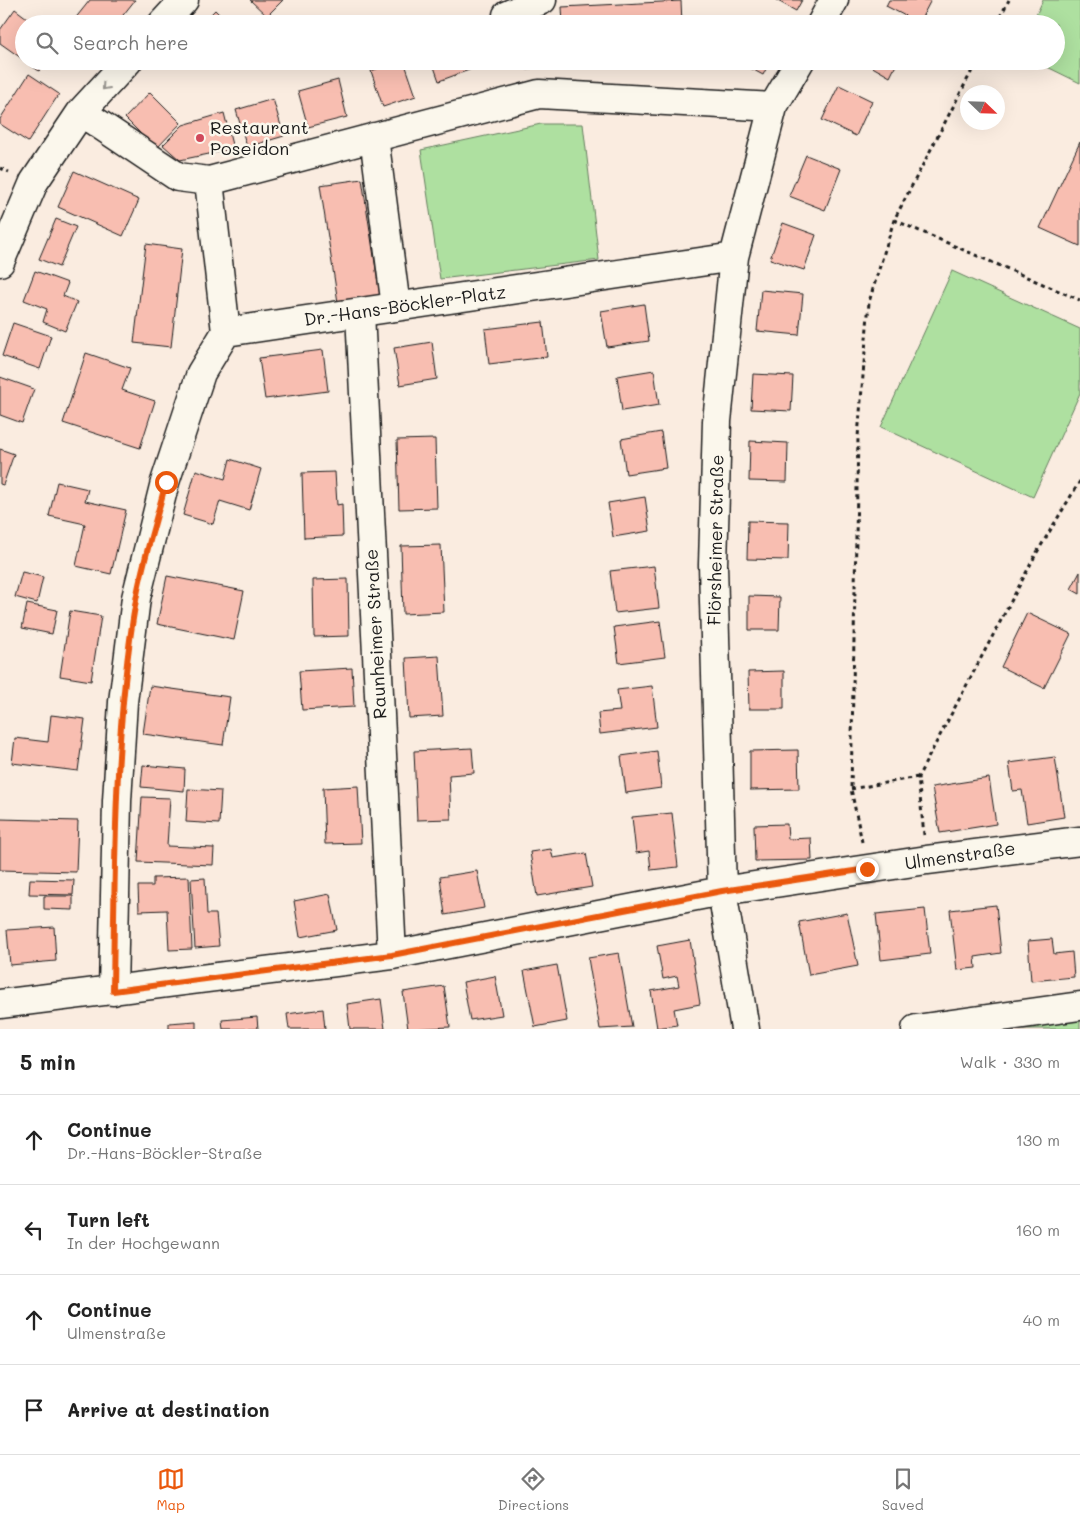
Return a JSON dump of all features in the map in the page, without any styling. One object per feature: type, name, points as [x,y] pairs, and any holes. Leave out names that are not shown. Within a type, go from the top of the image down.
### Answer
[{"type":"street","points":[[170,15],[184,0]]},
{"type":"street","points":[[507,15],[542,0]]},
{"type":"street","points":[[826,15],[834,0]]},
{"type":"street","points":[[0,262],[34,182],[81,112],[120,70]]},
{"type":"street","name":"Flörsheimer Straße","points":[[745,1029],[722,891],[713,565],[717,421],[734,257],[774,107],[795,70]]},
{"type":"street","points":[[81,112],[178,177],[209,181],[539,94],[774,107]]},
{"type":"street","points":[[374,137],[396,307]]},
{"type":"street","points":[[113,991],[116,801],[123,702],[136,598],[166,482],[201,373],[226,332],[209,181]]},
{"type":"street","name":"Dr.-Hans-Böckler-Platz","points":[[226,332],[734,257]]},
{"type":"street","name":"Raunheimer Straße","points":[[360,313],[392,955]]},
{"type":"street","name":"Ulmenstraße","points":[[0,1004],[392,955],[722,891],[927,860],[1080,841]]},
{"type":"street","points":[[916,1029],[1080,1006]]},
{"type":"path","points":[[1001,15],[1009,0]]},
{"type":"path","points":[[867,869],[851,789],[858,437],[869,302],[894,220],[972,70]]},
{"type":"path","points":[[894,220],[1080,300]]},
{"type":"path","points":[[927,860],[918,777],[1036,554],[1080,481]]},
{"type":"path","points":[[851,789],[918,777]]},
{"type":"green space","points":[[1043,0],[1080,0],[1080,83],[1053,70],[1065,70],[1065,15],[1036,15]]},
{"type":"green space","points":[[541,124],[583,124],[599,260],[440,279],[421,150]]},
{"type":"green space","points":[[952,271],[1080,329],[1080,393],[1033,497],[881,427]]},
{"type":"green space","points":[[1080,1018],[1080,1029],[1000,1029]]},
{"type":"building","points":[[90,0],[135,0],[123,15],[78,15]]},
{"type":"building","points":[[250,0],[283,0],[268,15]]},
{"type":"building","points":[[776,0],[802,0],[796,11]]},
{"type":"building","points":[[889,0],[931,0],[923,15],[903,15],[886,6]]},
{"type":"building","points":[[681,1],[682,15],[562,15],[562,7]]},
{"type":"building","points":[[15,9],[23,15],[15,15],[15,54],[0,43],[0,30]]},
{"type":"building","points":[[215,10],[220,15],[210,15]]},
{"type":"building","points":[[407,70],[416,96],[383,107],[371,71]]},
{"type":"building","points":[[435,70],[469,70],[439,81]]},
{"type":"building","points":[[754,70],[766,70],[763,75]]},
{"type":"building","points":[[878,70],[894,70],[890,77]]},
{"type":"building","points":[[29,74],[59,94],[28,142],[0,124],[0,119]]},
{"type":"building","points":[[338,80],[347,117],[308,127],[298,91]]},
{"type":"building","points":[[839,85],[872,101],[856,136],[822,120]]},
{"type":"building","points":[[150,92],[181,123],[156,149],[125,118]]},
{"type":"building","points":[[273,99],[284,136],[247,147],[236,110]]},
{"type":"building","points":[[224,113],[233,149],[180,160],[163,145],[183,125]]},
{"type":"building","points":[[1080,142],[1080,246],[1040,228]]},
{"type":"building","points":[[806,155],[841,169],[825,210],[789,196]]},
{"type":"building","points":[[74,171],[139,200],[123,236],[58,207]]},
{"type":"building","points":[[362,179],[381,302],[339,309],[320,185]]},
{"type":"building","points":[[56,219],[76,227],[59,267],[39,259]]},
{"type":"building","points":[[783,223],[816,235],[804,270],[770,259]]},
{"type":"building","points":[[146,244],[182,249],[171,347],[134,343]]},
{"type":"building","points":[[35,271],[68,283],[63,296],[77,302],[65,331],[43,322],[47,309],[24,300]]},
{"type":"building","points":[[761,290],[803,294],[799,335],[757,331]]},
{"type":"building","points":[[644,304],[649,341],[607,347],[601,311]]},
{"type":"building","points":[[543,322],[547,357],[489,364],[485,329]]},
{"type":"building","points":[[13,323],[51,336],[40,369],[2,356]]},
{"type":"building","points":[[432,342],[437,379],[400,385],[394,348]]},
{"type":"building","points":[[323,350],[328,391],[265,399],[259,358]]},
{"type":"building","points":[[86,353],[130,368],[122,390],[155,401],[140,448],[63,423]]},
{"type":"building","points":[[654,370],[659,405],[622,411],[617,376]]},
{"type":"building","points":[[753,374],[793,376],[791,411],[751,409]]},
{"type":"building","points":[[0,377],[34,389],[22,423],[0,415]]},
{"type":"building","points":[[661,432],[666,468],[626,474],[621,439]]},
{"type":"building","points":[[435,439],[437,508],[399,509],[397,440]]},
{"type":"building","points":[[750,441],[788,443],[787,482],[749,481]]},
{"type":"building","points":[[0,449],[14,454],[3,485],[0,484]]},
{"type":"building","points":[[230,459],[261,469],[249,510],[220,501],[213,524],[183,515],[196,470],[225,479]]},
{"type":"building","points":[[335,472],[337,505],[342,504],[343,536],[304,538],[302,473]]},
{"type":"building","points":[[57,482],[88,489],[85,501],[126,510],[111,574],[76,566],[85,524],[49,516]]},
{"type":"building","points":[[645,497],[650,531],[613,537],[608,503]]},
{"type":"building","points":[[748,521],[789,522],[788,560],[747,559]]},
{"type":"building","points":[[441,545],[444,612],[403,614],[401,546]]},
{"type":"building","points":[[654,566],[659,608],[615,613],[610,571]]},
{"type":"building","points":[[22,572],[43,577],[37,603],[15,597]]},
{"type":"building","points":[[1080,572],[1080,594],[1071,589]]},
{"type":"building","points":[[167,576],[244,591],[234,640],[157,624]]},
{"type":"building","points":[[348,579],[349,636],[314,637],[313,580]]},
{"type":"building","points":[[749,596],[780,597],[779,630],[749,630]]},
{"type":"building","points":[[27,604],[57,610],[52,634],[22,628]]},
{"type":"building","points":[[70,611],[101,616],[91,681],[60,676]]},
{"type":"building","points":[[1027,613],[1071,634],[1044,688],[1001,667]]},
{"type":"building","points":[[660,621],[665,657],[619,663],[614,627]]},
{"type":"building","points":[[439,656],[443,716],[409,718],[406,658]]},
{"type":"building","points":[[352,668],[354,707],[302,710],[299,671]]},
{"type":"building","points":[[784,671],[784,709],[749,709],[748,672]]},
{"type":"building","points":[[150,686],[230,697],[223,745],[143,734]]},
{"type":"building","points":[[652,686],[657,727],[600,734],[598,713],[620,711],[617,690]]},
{"type":"building","points":[[51,715],[85,719],[78,771],[12,763],[15,738],[48,742]]},
{"type":"building","points":[[472,748],[474,773],[449,775],[451,819],[417,820],[414,751]]},
{"type":"building","points":[[798,750],[799,789],[750,790],[750,751]]},
{"type":"building","points":[[657,751],[661,788],[626,793],[621,756]]},
{"type":"building","points":[[1055,757],[1064,817],[1027,823],[1022,790],[1013,791],[1009,763]]},
{"type":"building","points":[[143,765],[185,769],[184,791],[141,787]]},
{"type":"building","points":[[989,778],[996,824],[940,833],[932,787]]},
{"type":"building","points":[[358,786],[361,843],[325,844],[323,788]]},
{"type":"building","points":[[188,789],[221,791],[219,824],[186,822]]},
{"type":"building","points":[[142,797],[170,798],[167,846],[214,848],[213,865],[138,862]]},
{"type":"building","points":[[672,813],[678,867],[651,870],[649,851],[636,853],[632,817]]},
{"type":"building","points":[[0,819],[78,821],[76,872],[0,870]]},
{"type":"building","points":[[787,824],[788,839],[811,838],[812,860],[755,861],[754,825]]},
{"type":"building","points":[[551,849],[553,858],[586,853],[592,887],[537,896],[530,852]]},
{"type":"building","points":[[477,871],[484,908],[445,915],[440,877]]},
{"type":"building","points":[[189,877],[192,949],[169,950],[167,910],[139,911],[138,886],[153,886],[153,878]]},
{"type":"building","points":[[205,878],[207,914],[216,914],[219,946],[195,948],[191,879]]},
{"type":"building","points":[[30,879],[74,880],[73,895],[29,894]]},
{"type":"building","points":[[330,894],[337,930],[300,937],[294,901]]},
{"type":"building","points":[[44,896],[73,896],[73,910],[44,909]]},
{"type":"building","points":[[996,905],[1001,953],[975,957],[976,968],[957,970],[950,910]]},
{"type":"building","points":[[925,909],[930,954],[881,960],[876,914]]},
{"type":"building","points":[[847,913],[858,966],[809,975],[799,922]]},
{"type":"building","points":[[54,927],[56,961],[10,965],[7,930]]},
{"type":"building","points":[[1052,939],[1054,954],[1072,952],[1074,977],[1031,981],[1028,941]]},
{"type":"building","points":[[690,940],[700,1004],[674,1009],[677,1025],[657,1028],[651,991],[679,986],[677,976],[663,979],[657,946]]},
{"type":"building","points":[[619,953],[632,1027],[600,1029],[588,958]]},
{"type":"building","points":[[557,965],[567,1021],[535,1027],[524,971]]},
{"type":"building","points":[[495,976],[502,1015],[470,1020],[463,982]]},
{"type":"building","points":[[444,986],[450,1027],[408,1029],[403,992]]},
{"type":"building","points":[[381,999],[385,1029],[350,1029],[347,1004]]},
{"type":"building","points":[[323,1009],[325,1029],[289,1029],[287,1014]]},
{"type":"building","points":[[257,1017],[258,1029],[223,1029],[222,1020]]},
{"type":"building","points":[[196,1021],[196,1029],[169,1029],[169,1023]]},
{"type":"place","name":"Restaurant Poseidon","points":[[200,138]]},
{"type":"route","points":[[166,482],[136,598],[123,702],[116,801],[113,991],[392,955],[722,891],[867,869]]}]
